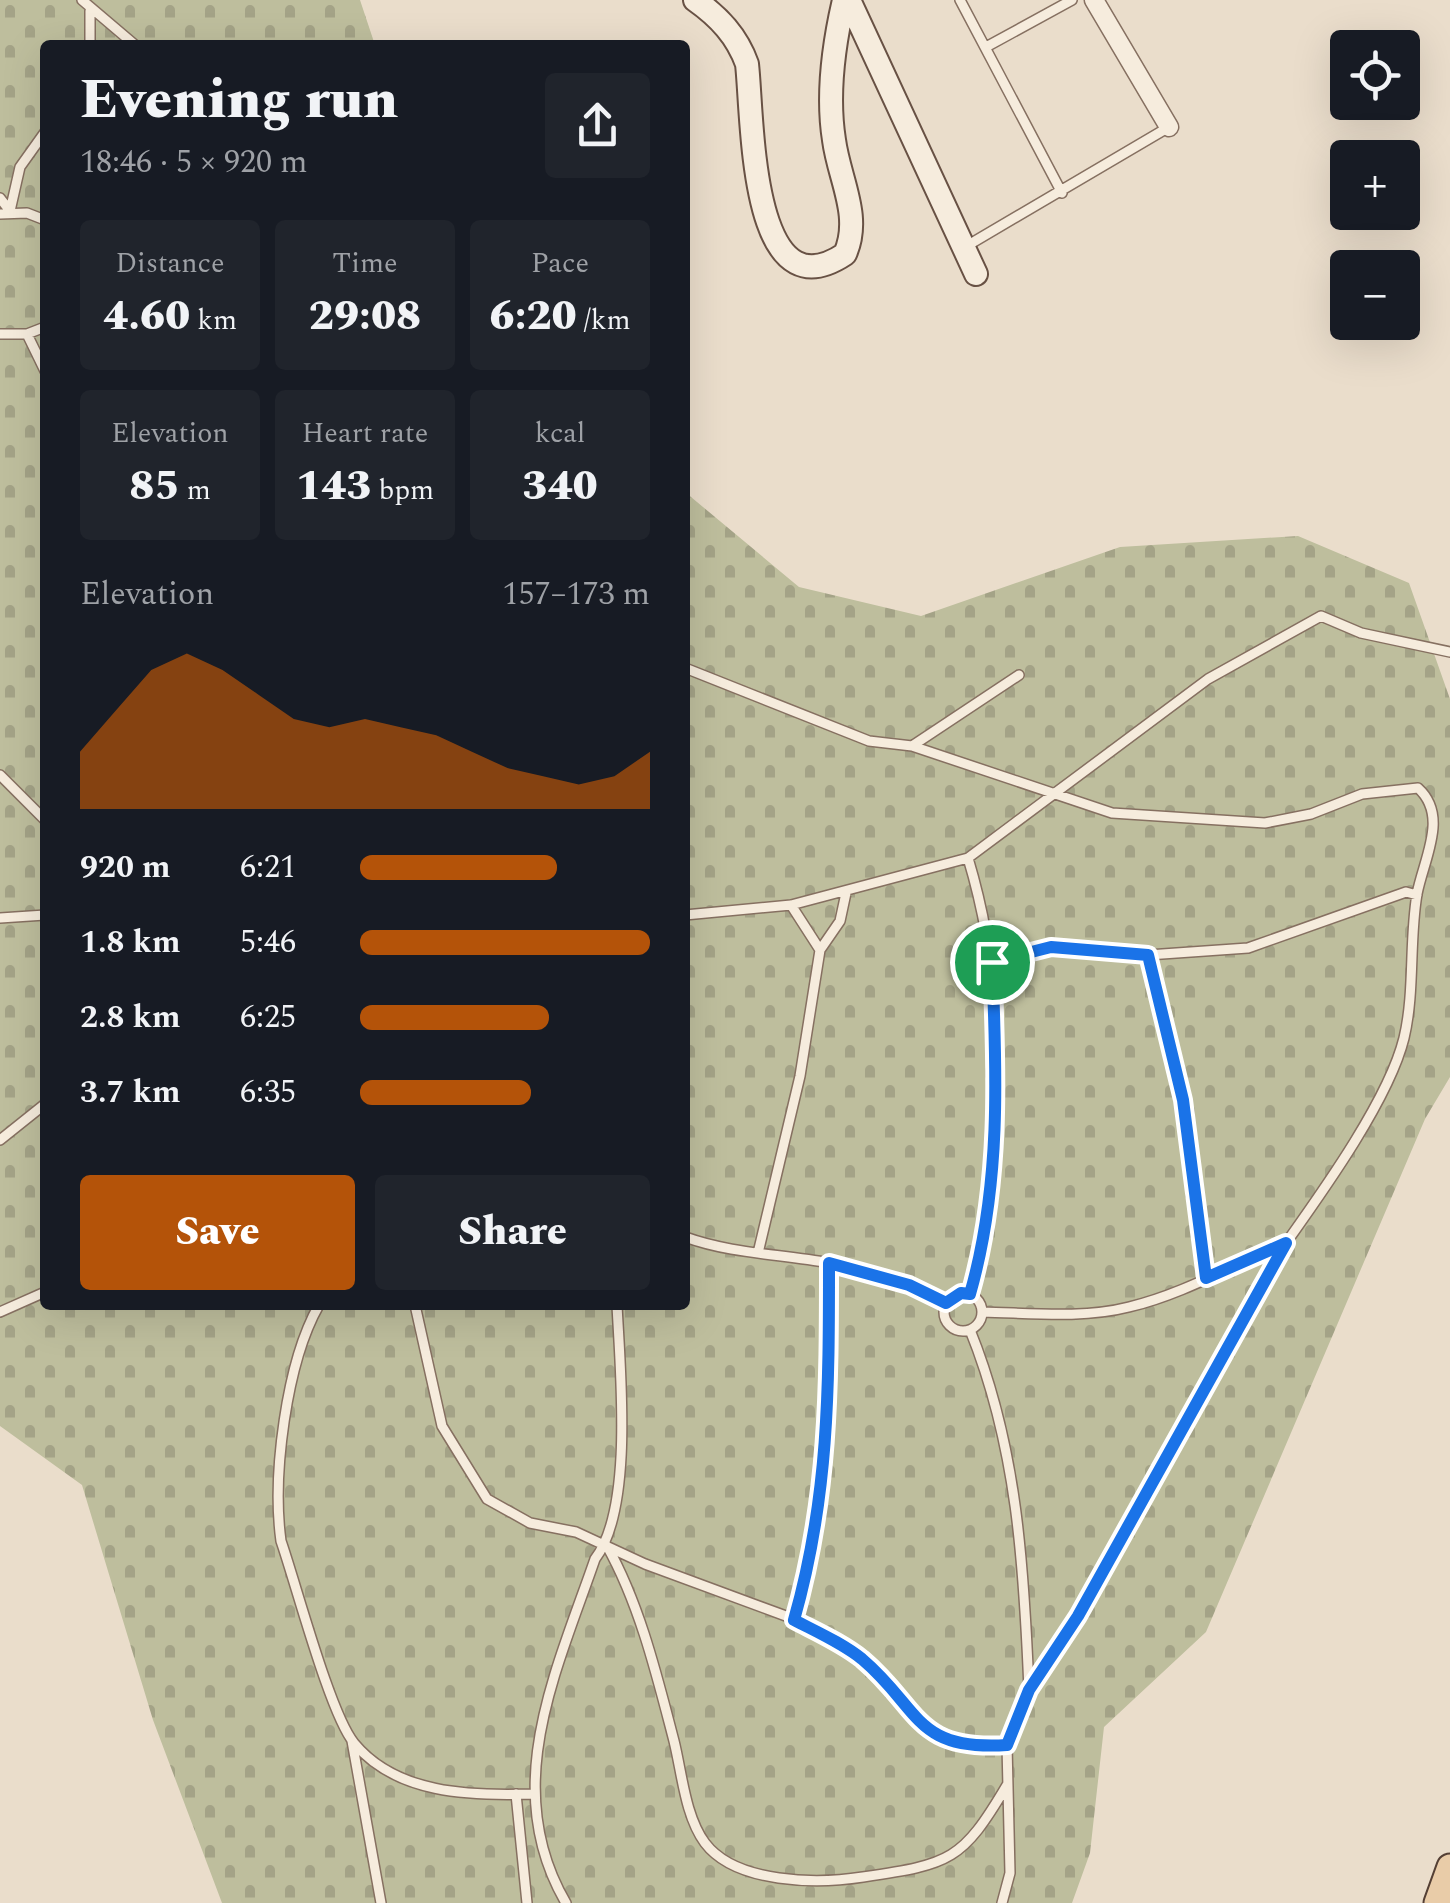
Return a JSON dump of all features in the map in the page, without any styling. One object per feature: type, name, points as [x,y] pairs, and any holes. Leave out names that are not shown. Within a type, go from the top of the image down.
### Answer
[{"type":"main road","points":[[1438,1902],[1450,1867]]},
{"type":"street","points":[[695,0],[724,24],[747,64],[762,206],[776,246],[794,264],[815,267],[845,254],[852,239],[850,209],[833,138],[835,38],[847,0]]},
{"type":"street","points":[[847,0],[976,274]]},
{"type":"street","points":[[1094,0],[1169,127]]},
{"type":"lane","points":[[82,0],[90,12],[129,40]]},
{"type":"lane","points":[[960,0],[1062,193]]},
{"type":"lane","points":[[986,48],[1072,0]]},
{"type":"lane","points":[[90,12],[90,40]]},
{"type":"lane","points":[[963,248],[1169,127]]},
{"type":"lane","points":[[5,212],[20,167],[40,139]]},
{"type":"lane","points":[[0,198],[5,212]]},
{"type":"lane","points":[[5,212],[40,219]]},
{"type":"lane","points":[[1,337],[40,329]]},
{"type":"lane","points":[[27,334],[40,361]]},
{"type":"lane","points":[[690,915],[791,906],[968,858],[1208,679],[1320,616],[1361,633],[1450,652]]},
{"type":"lane","points":[[690,670],[869,742],[912,746],[1112,813],[1151,819],[1265,823],[1311,814],[1362,794],[1418,788],[1432,800],[1435,820],[1417,895],[1404,1038],[1362,1124],[1286,1243],[1078,1616],[1029,1690],[1007,1745],[1010,1873],[1002,1903]]},
{"type":"lane","points":[[912,746],[1019,675]]},
{"type":"lane","points":[[0,775],[40,815]]},
{"type":"lane","points":[[968,858],[992,962],[996,1060],[993,1168],[986,1226],[970,1294],[982,1312],[980,1323],[970,1330],[948,1325],[946,1303],[961,1293],[970,1294]]},
{"type":"lane","points":[[758,1254],[800,1076],[820,950],[840,921],[846,894]]},
{"type":"lane","points":[[992,962],[1051,947],[1148,955],[1248,948],[1391,897],[1417,895]]},
{"type":"lane","points":[[791,906],[820,950]]},
{"type":"lane","points":[[0,918],[40,915]]},
{"type":"lane","points":[[1148,955],[1183,1100],[1206,1278]]},
{"type":"lane","points":[[0,1140],[40,1108]]},
{"type":"lane","points":[[690,1239],[714,1248],[829,1263],[909,1285],[946,1303]]},
{"type":"lane","points":[[982,1312],[1064,1314],[1127,1308],[1286,1243]]},
{"type":"lane","points":[[794,1620],[811,1561],[826,1469],[829,1263]]},
{"type":"lane","points":[[0,1312],[40,1294]]},
{"type":"lane","points":[[317,1310],[295,1367],[278,1513],[281,1541],[352,1741],[382,1903]]},
{"type":"lane","points":[[416,1310],[442,1426],[487,1499],[530,1523],[606,1544],[644,1564],[794,1620],[858,1656],[936,1737],[981,1747],[1007,1745]]},
{"type":"lane","points":[[566,1903],[542,1840],[531,1794],[545,1710],[595,1559],[606,1544],[617,1492],[622,1418],[617,1310]]},
{"type":"lane","points":[[970,1330],[991,1382],[1015,1495],[1029,1690]]},
{"type":"lane","points":[[606,1544],[630,1595],[694,1822],[707,1846],[735,1864],[778,1879],[831,1882],[922,1866],[959,1854],[982,1828],[1007,1784]]},
{"type":"lane","points":[[352,1741],[384,1770],[416,1783],[451,1792],[531,1794]]},
{"type":"lane","points":[[516,1794],[527,1903]]},
{"type":"green space","points":[[0,0],[360,0],[373,40],[40,40],[40,1310],[690,1310],[690,496],[799,587],[921,616],[1120,547],[1298,536],[1409,583],[1450,699],[1450,1077],[1425,1119],[1206,1632],[1104,1727],[1090,1853],[1072,1903],[222,1903],[153,1720],[82,1485],[0,1426]]},
{"type":"route","points":[[1051,947],[1148,955],[1150,978],[1170,1038],[1183,1100],[1196,1228],[1206,1278],[1286,1243],[1078,1616],[1029,1690],[1007,1745],[981,1747],[936,1737],[913,1718],[878,1674],[858,1656],[794,1620],[811,1561],[826,1469],[830,1405],[829,1263],[909,1285],[946,1303],[952,1296],[970,1294],[980,1259],[993,1168],[996,1060],[992,962],[1051,947]]}]
